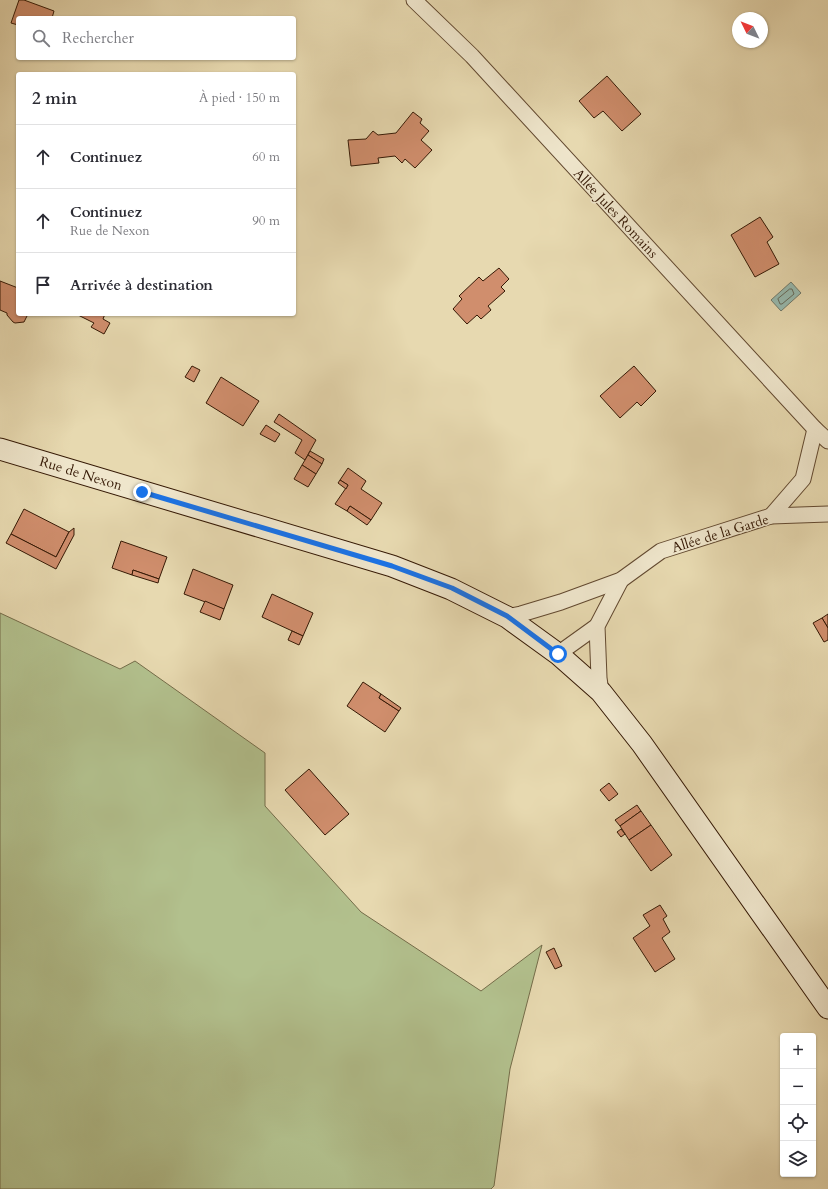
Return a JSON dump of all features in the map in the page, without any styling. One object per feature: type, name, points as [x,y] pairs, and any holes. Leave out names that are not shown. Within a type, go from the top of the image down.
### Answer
[{"type":"main road","name":"Rue de Nexon","points":[[0,449],[392,566],[452,588],[507,616],[558,654],[602,692],[642,744],[828,1008]]},
{"type":"street","name":"Allée Jules Romains","points":[[414,0],[472,56],[815,429],[828,441]]},
{"type":"street","points":[[770,516],[803,480],[815,429]]},
{"type":"street","name":"Allée de la Garde","points":[[507,616],[521,614],[561,602],[621,580],[661,551],[770,516],[828,514]]},
{"type":"street","name":"Allée de la Garde","points":[[558,654],[597,626],[621,580]]},
{"type":"street","name":"Allée de la Garde","points":[[597,626],[599,678],[602,692]]},
{"type":"green space","points":[[0,613],[120,669],[135,661],[265,753],[265,806],[361,912],[481,991],[542,945],[510,1069],[494,1186],[491,1189],[0,1189]]},
{"type":"water","points":[[791,282],[801,293],[781,311],[771,300]]},
{"type":"building","points":[[19,0],[24,0],[54,11],[53,16],[16,16],[16,24],[11,23]]},
{"type":"building","points":[[607,76],[641,114],[622,131],[603,111],[594,118],[579,101]]},
{"type":"building","points":[[413,112],[422,119],[420,123],[429,131],[421,140],[432,150],[415,168],[405,159],[402,163],[395,156],[378,158],[379,163],[351,166],[348,140],[366,139],[373,131],[378,135],[396,133]]},
{"type":"building","points":[[760,217],[773,237],[767,242],[779,264],[755,277],[731,235]]},
{"type":"building","points":[[499,268],[509,279],[501,287],[505,291],[488,306],[491,310],[481,319],[477,315],[467,324],[453,309],[462,299],[459,296],[479,277],[483,281]]},
{"type":"building","points":[[0,281],[16,287],[16,316],[27,316],[24,322],[15,323],[7,315],[7,313],[0,310]]},
{"type":"building","points":[[80,316],[104,316],[103,319],[110,323],[104,334],[91,327],[94,323]]},
{"type":"building","points":[[192,366],[200,370],[194,382],[185,377]]},
{"type":"building","points":[[634,366],[656,391],[641,406],[637,402],[620,418],[600,396]]},
{"type":"building","points":[[221,377],[259,401],[243,426],[206,403]]},
{"type":"building","points":[[279,414],[316,440],[305,460],[295,453],[302,440],[274,422]]},
{"type":"building","points":[[266,425],[280,434],[275,442],[260,434]]},
{"type":"building","points":[[310,451],[324,459],[322,464],[308,455]]},
{"type":"building","points":[[308,455],[322,464],[316,474],[302,465]]},
{"type":"building","points":[[302,465],[316,474],[308,487],[294,479]]},
{"type":"building","points":[[348,468],[366,481],[361,489],[382,503],[371,520],[350,506],[347,511],[335,504],[348,485],[340,480]]},
{"type":"building","points":[[340,480],[348,485],[346,489],[338,483]]},
{"type":"building","points":[[350,506],[371,520],[367,525],[347,511]]},
{"type":"building","points":[[24,509],[69,532],[56,557],[11,534]]},
{"type":"building","points":[[74,528],[74,535],[56,569],[6,543],[11,534],[56,557],[69,532]]},
{"type":"building","points":[[121,541],[167,557],[159,579],[133,570],[132,575],[112,568]]},
{"type":"building","points":[[193,569],[233,585],[224,609],[184,594]]},
{"type":"building","points":[[133,570],[159,579],[158,583],[132,575]]},
{"type":"building","points":[[272,594],[313,613],[303,636],[262,617]]},
{"type":"building","points":[[205,601],[224,609],[220,620],[200,612]]},
{"type":"building","points":[[828,614],[828,628],[822,618]]},
{"type":"building","points":[[822,618],[828,628],[828,640],[824,642],[813,623]]},
{"type":"building","points":[[292,631],[303,636],[299,645],[288,640]]},
{"type":"building","points":[[363,682],[381,694],[379,698],[399,711],[385,732],[347,706]]},
{"type":"building","points":[[381,694],[401,708],[399,711],[379,698]]},
{"type":"building","points":[[309,769],[349,814],[325,835],[285,790]]},
{"type":"building","points":[[609,783],[618,794],[609,801],[600,790]]},
{"type":"building","points":[[637,805],[641,811],[620,826],[615,820]]},
{"type":"building","points":[[641,811],[651,825],[629,840],[620,826]]},
{"type":"building","points":[[651,825],[672,855],[651,871],[629,840]]},
{"type":"building","points":[[621,829],[625,834],[621,837],[617,832]]},
{"type":"building","points":[[660,905],[667,916],[663,919],[670,932],[662,938],[675,959],[655,972],[633,938],[650,926],[643,915]]},
{"type":"building","points":[[554,948],[562,966],[555,969],[546,952]]},
{"type":"route","points":[[142,492],[392,566],[452,588],[507,616],[558,654]]}]
